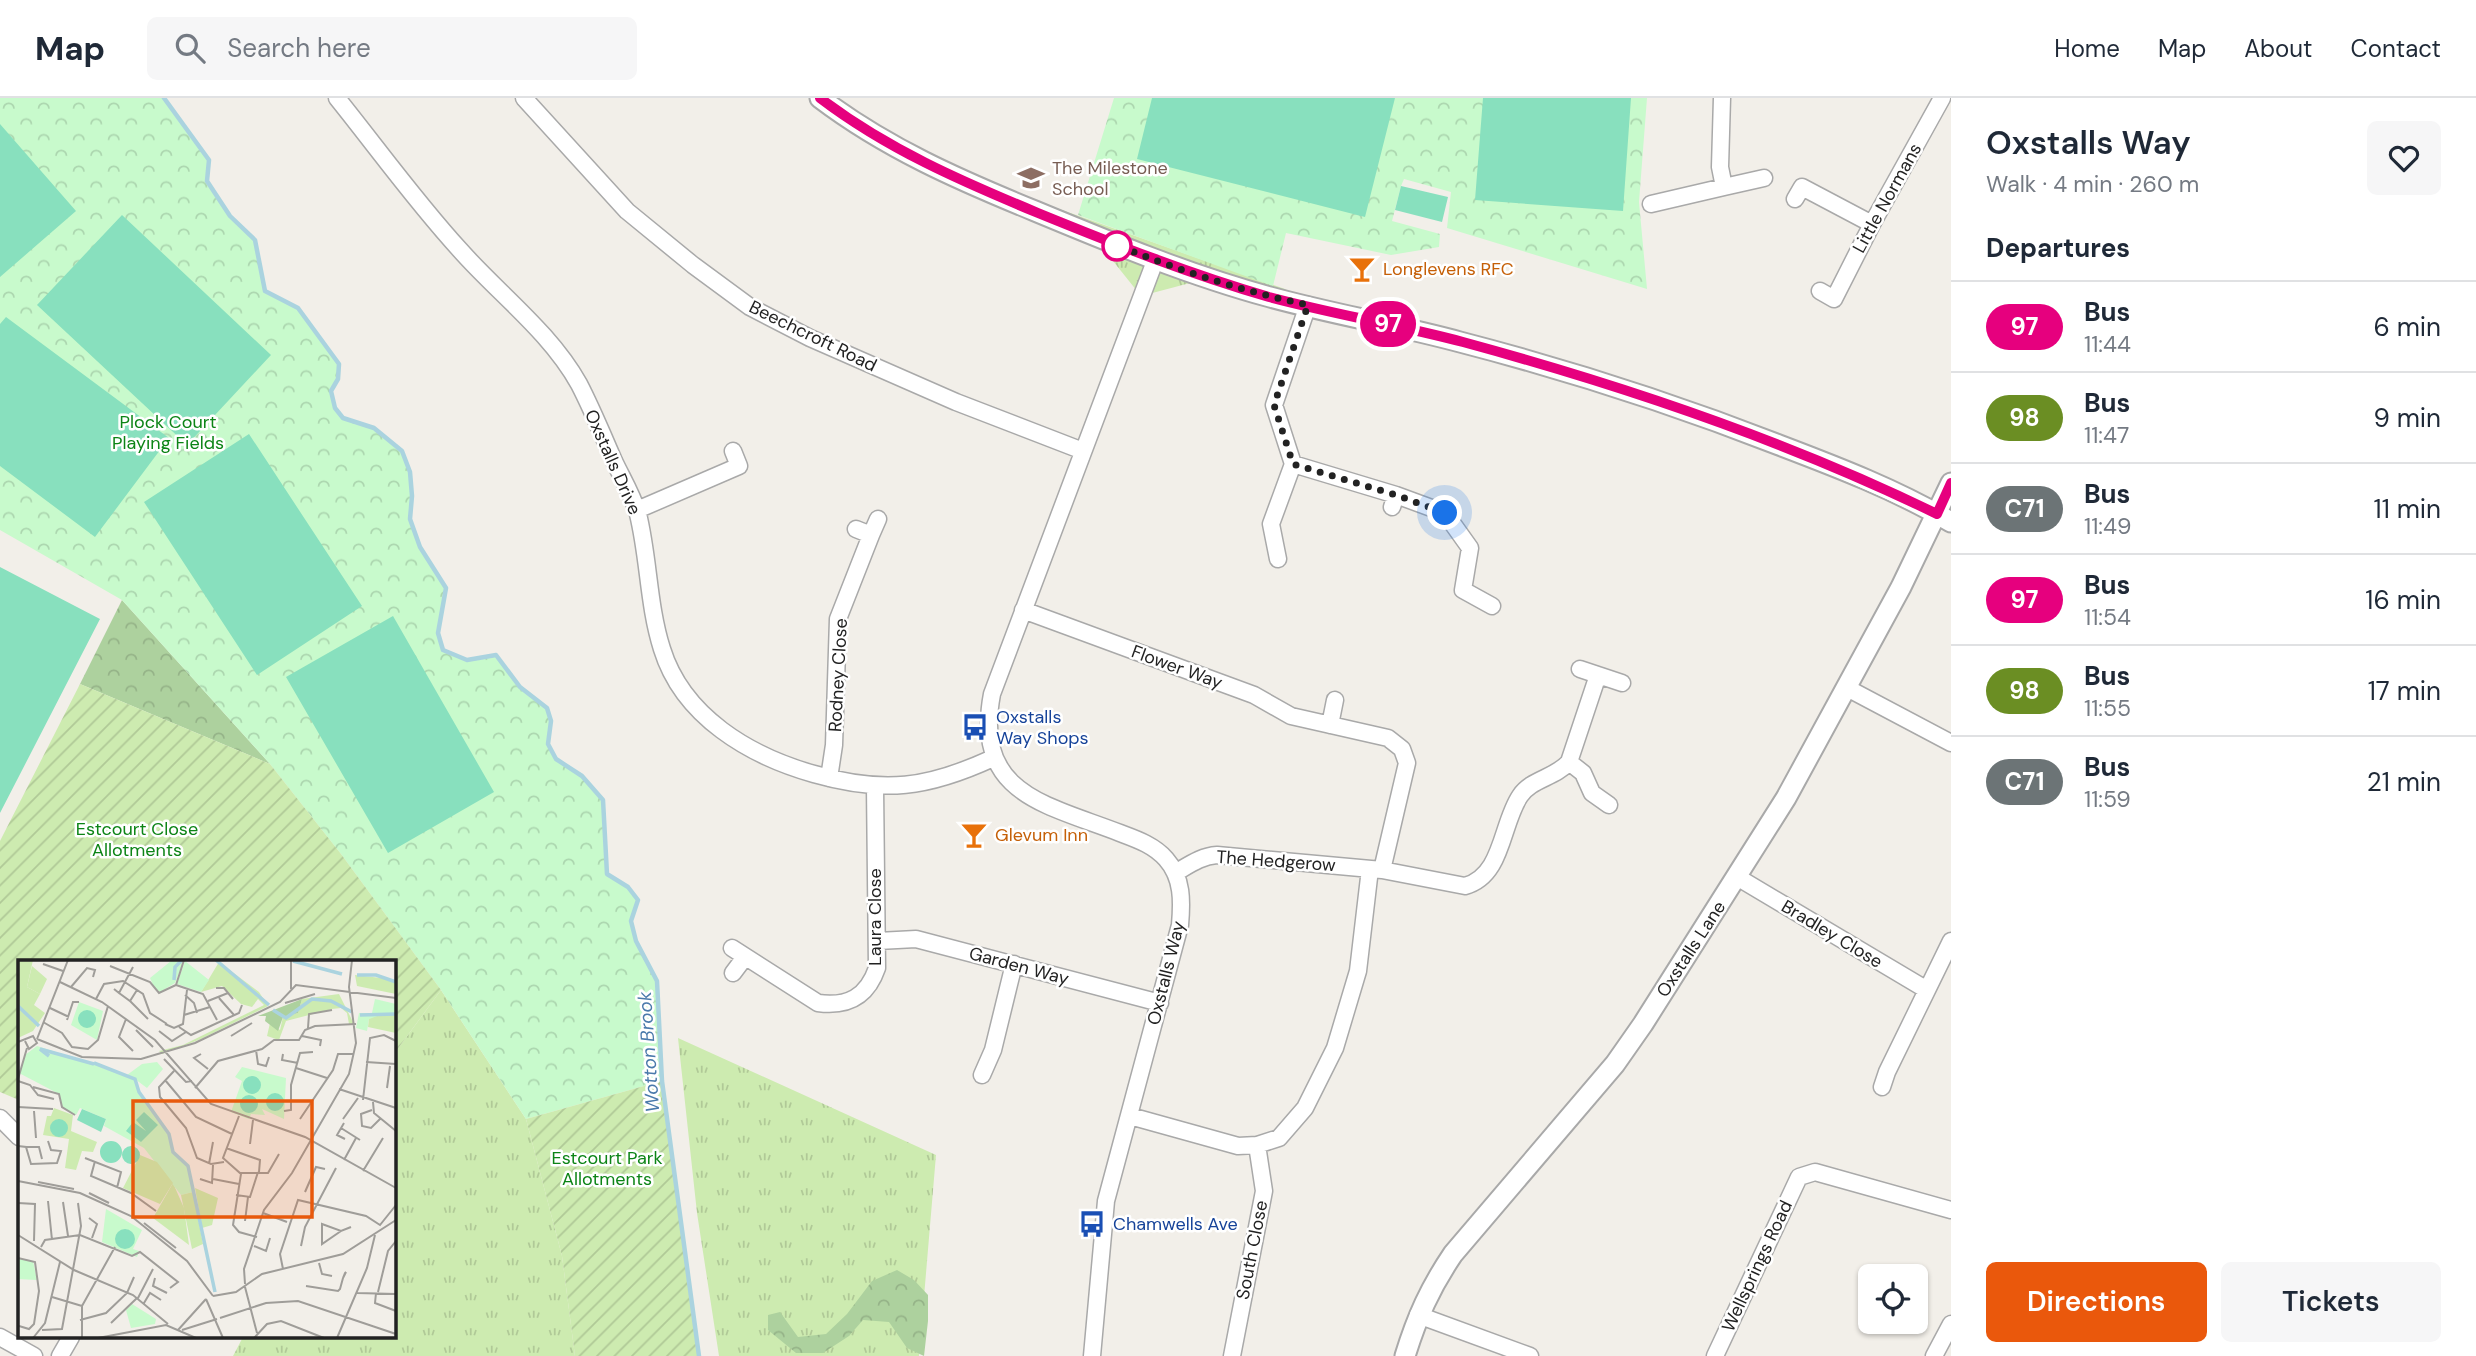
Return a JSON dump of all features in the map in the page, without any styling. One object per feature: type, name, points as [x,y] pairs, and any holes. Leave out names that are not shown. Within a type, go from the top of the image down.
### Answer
[{"type":"street","name":"Oxstalls Drive","points":[[337,98],[460,251],[558,352],[579,384],[637,510],[662,650],[679,688],[705,717],[737,741],[776,763],[875,787],[923,784],[993,758]]},
{"type":"street","name":"Beechcroft Road","points":[[524,98],[627,211],[750,307],[810,338],[944,396],[1083,451]]},
{"type":"street","points":[[820,98],[907,155],[975,188],[1155,261],[1271,297],[1459,341],[1642,396],[1723,423],[1842,469],[1944,518]]},
{"type":"street","points":[[1722,98],[1720,167],[1724,187]]},
{"type":"street","name":"Little Normans","points":[[1834,298],[1942,98]]},
{"type":"street","points":[[1651,204],[1763,178]]},
{"type":"street","points":[[1795,199],[1802,187],[1872,224]]},
{"type":"street","points":[[1155,261],[992,694],[988,727],[993,758],[1016,786],[1035,800],[1142,841],[1167,859],[1175,873]]},
{"type":"street","points":[[1278,559],[1271,524],[1293,464],[1274,405],[1308,305]]},
{"type":"street","points":[[637,510],[739,466],[733,451]]},
{"type":"street","points":[[1293,464],[1394,501],[1445,513],[1475,547],[1455,590],[1492,606]]},
{"type":"street","name":"Oxstalls Lane","points":[[1405,1356],[1418,1315],[1433,1283],[1453,1254],[1615,1063],[1737,877],[1786,798],[1944,518],[1951,483]]},
{"type":"street","name":"Rodney Close","points":[[829,778],[834,745],[838,620],[863,532],[878,519]]},
{"type":"street","name":"Flower Way","points":[[1023,610],[1254,695],[1291,716],[1388,738],[1402,749],[1407,763],[1369,892],[1358,971],[1335,1048],[1306,1108],[1279,1138],[1257,1145]]},
{"type":"street","points":[[1580,669],[1622,683]]},
{"type":"street","points":[[1598,675],[1569,762],[1583,773],[1592,793],[1610,807]]},
{"type":"street","points":[[1847,688],[1951,743]]},
{"type":"street","points":[[1330,725],[1335,700]]},
{"type":"street","name":"The Hedgerow","points":[[1175,873],[1197,860],[1217,855],[1376,870],[1465,886],[1480,881],[1491,866],[1520,797],[1529,786],[1560,772],[1569,762]]},
{"type":"street","name":"Laura Close","points":[[733,973],[738,953],[818,1003],[846,1003],[865,991],[877,968],[875,787]]},
{"type":"street","name":"Oxstalls Way","points":[[1092,1356],[1106,1201],[1180,925],[1182,902],[1175,873]]},
{"type":"street","name":"Bradley Close","points":[[1737,877],[1927,990]]},
{"type":"street","name":"Garden Way","points":[[878,941],[916,939],[1160,1003]]},
{"type":"street","points":[[1881,1075],[1951,941]]},
{"type":"street","points":[[982,1074],[993,1050],[1014,964]]},
{"type":"street","points":[[1130,1116],[1238,1146],[1257,1145]]},
{"type":"street","points":[[0,1118],[18,1136]]},
{"type":"street","name":"South Close","points":[[1231,1356],[1264,1191],[1257,1145]]},
{"type":"street","name":"Wellsprings Road","points":[[1715,1356],[1799,1177],[1815,1172],[1951,1210]]},
{"type":"street","points":[[1418,1315],[1530,1356]]},
{"type":"street","points":[[1934,1356],[1951,1324]]},
{"type":"street","points":[[0,1337],[34,1356]]},
{"type":"street","points":[[60,1356],[70,1338]]},
{"type":"green space","name":"Plock Court Playing Fields","points":[[0,98],[164,98],[209,160],[207,182],[230,216],[255,240],[265,291],[298,308],[339,364],[338,379],[331,391],[335,408],[343,418],[374,428],[402,451],[410,472],[410,519],[420,547],[446,588],[438,633],[443,649],[467,660],[496,655],[520,687],[547,708],[551,721],[548,744],[556,759],[582,776],[603,800],[607,874],[628,887],[638,900],[631,921],[636,941],[657,981],[662,1081],[526,1119],[441,990],[341,854],[270,764],[122,600],[0,530]]},
{"type":"green space","points":[[1114,98],[1647,98],[1639,202],[1647,289],[1447,228],[1451,192],[1404,179],[1392,221],[1440,234],[1439,247],[1391,255],[1286,233],[1273,286],[1078,215]]},
{"type":"green space","points":[[1152,98],[1395,98],[1365,217],[1137,159]]},
{"type":"green space","points":[[1483,98],[1631,98],[1623,211],[1475,200]]},
{"type":"green space","points":[[0,124],[76,211],[0,277]]},
{"type":"green space","points":[[907,155],[1285,289],[1308,305],[1209,278],[1141,296],[1093,236]]},
{"type":"green space","points":[[1401,186],[1448,197],[1442,222],[1395,210]]},
{"type":"green space","points":[[122,215],[271,355],[187,445],[37,305]]},
{"type":"green space","points":[[6,317],[169,438],[95,537],[0,466],[0,324]]},
{"type":"green space","points":[[249,434],[362,606],[257,675],[144,502]]},
{"type":"green space","points":[[0,567],[100,619],[0,813]]},
{"type":"green space","points":[[122,600],[270,764],[80,684]]},
{"type":"green space","points":[[393,616],[494,792],[388,853],[286,677]]},
{"type":"green space","name":"Estcourt Close Allotments","points":[[80,684],[270,764],[341,854],[441,990],[396,1051],[396,960],[18,960],[18,1100],[0,1092],[0,841]]},
{"type":"green space","points":[[441,990],[526,1119],[562,1256],[575,1356],[233,1356],[242,1338],[396,1338],[396,1051]]},
{"type":"green space","points":[[678,1038],[936,1155],[919,1356],[719,1356],[697,1213]]},
{"type":"green space","name":"Estcourt Park Allotments","points":[[662,1081],[699,1356],[575,1356],[562,1256],[526,1119]]},
{"type":"green space","points":[[897,1270],[914,1280],[928,1295],[924,1356],[907,1348],[889,1322],[863,1320],[849,1336],[823,1353],[796,1353],[768,1330],[768,1315],[780,1312],[798,1337],[826,1334],[847,1314],[872,1281]]},
{"type":"waterway","name":"Wotton Brook","points":[[164,98],[209,160],[207,181],[230,216],[255,240],[265,291],[298,308],[339,364],[338,379],[331,391],[335,408],[343,418],[374,428],[402,451],[410,472],[410,519],[420,547],[446,588],[438,633],[443,650],[467,660],[496,655],[520,687],[547,708],[551,721],[548,744],[556,759],[582,776],[603,800],[607,874],[628,887],[638,900],[631,921],[636,941],[657,981],[662,1081],[699,1356]]},
{"type":"bus line","name":"97","points":[[820,98],[907,155],[975,188],[1155,261],[1271,297],[1459,341],[1642,396],[1723,423],[1842,469],[1937,514],[1951,483]]},
{"type":"place","name":"The Milestone School","points":[[1031,178]]},
{"type":"place","name":"Longlevens RFC","points":[[1362,269]]},
{"type":"place","name":"Oxstalls Way Shops","points":[[975,727]]},
{"type":"place","name":"Glevum Inn","points":[[974,835]]},
{"type":"place","name":"Chamwells Ave","points":[[1092,1224]]},
{"type":"route","points":[[1117,246],[1114,244],[1155,261],[1209,278],[1308,305],[1274,405],[1293,464],[1445,513]]}]
